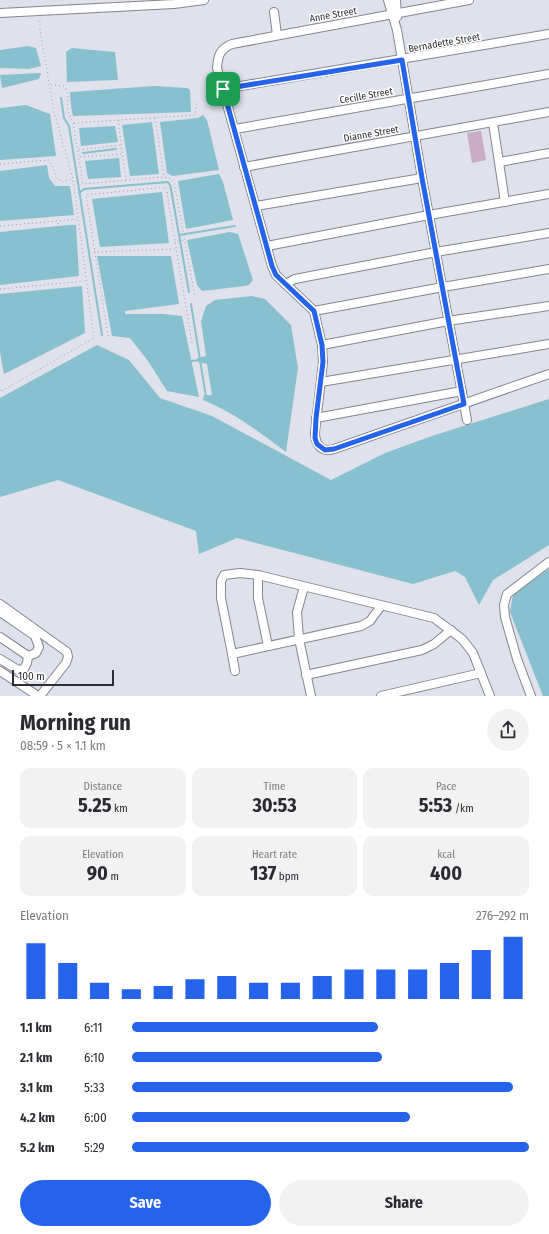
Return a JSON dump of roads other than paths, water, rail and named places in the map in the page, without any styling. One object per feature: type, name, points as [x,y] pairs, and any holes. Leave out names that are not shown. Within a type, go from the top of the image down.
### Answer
[{"type":"street","points":[[0,13],[98,4],[204,0]]},
{"type":"street","points":[[388,0],[394,13],[422,178],[467,420]]},
{"type":"street","points":[[394,13],[396,0]]},
{"type":"street","name":"Anne Street","points":[[223,89],[217,68],[218,55],[224,47],[232,44],[469,0]]},
{"type":"street","points":[[274,12],[277,35]]},
{"type":"street","name":"Bernadette Street","points":[[223,89],[549,34]]},
{"type":"street","name":"Cecille Street","points":[[234,129],[549,74]]},
{"type":"street","points":[[223,89],[272,266],[276,275],[314,311],[322,345],[323,362],[316,418],[315,441],[320,447],[328,451],[549,374]]},
{"type":"street","name":"Dianne Street","points":[[244,167],[549,112]]},
{"type":"street","points":[[493,123],[505,202]]},
{"type":"street","points":[[500,162],[549,153]]},
{"type":"street","points":[[256,206],[422,178]]},
{"type":"street","points":[[267,246],[549,194]]},
{"type":"street","points":[[285,284],[295,279],[436,252],[549,233]]},
{"type":"street","points":[[314,311],[549,269]]},
{"type":"street","points":[[322,345],[448,321],[549,306]]},
{"type":"street","points":[[321,382],[549,344]]},
{"type":"street","points":[[316,418],[462,391]]},
{"type":"street","points":[[531,696],[517,659],[505,617],[504,605],[507,594],[549,562]]},
{"type":"street","points":[[235,670],[221,598],[221,581],[224,575],[240,573],[258,575],[434,618],[462,638],[473,654],[490,696]]},
{"type":"street","points":[[258,575],[258,598],[268,646]]},
{"type":"street","points":[[304,587],[297,612],[299,640],[311,696]]},
{"type":"street","points":[[0,604],[67,652],[68,657],[66,663],[40,696]]},
{"type":"street","points":[[232,654],[361,626],[370,621],[381,606]]},
{"type":"street","points":[[0,612],[35,636],[39,647],[36,653],[28,656]]},
{"type":"street","points":[[306,675],[422,650],[434,644],[451,630]]},
{"type":"street","points":[[0,637],[28,656]]},
{"type":"street","points":[[0,659],[18,670],[24,669],[28,656]]},
{"type":"street","points":[[0,671],[36,696]]},
{"type":"street","points":[[381,696],[481,673]]},
{"type":"water","points":[[28,46],[36,48],[41,66],[29,69],[0,68],[0,50]]},
{"type":"water","points":[[72,48],[115,52],[118,80],[67,82],[66,52]]},
{"type":"water","points":[[41,73],[39,79],[2,88],[0,75]]},
{"type":"water","points":[[154,86],[187,88],[190,90],[191,112],[73,116],[70,92]]},
{"type":"water","points":[[26,105],[50,114],[56,156],[0,160],[0,108]]},
{"type":"water","points":[[203,115],[207,120],[219,170],[173,176],[167,173],[160,122],[198,118]]},
{"type":"water","points":[[152,122],[159,174],[130,176],[122,125]]},
{"type":"water","points":[[115,126],[118,142],[81,146],[79,128]]},
{"type":"water","points":[[119,158],[121,177],[88,179],[85,161]]},
{"type":"water","points":[[47,165],[49,178],[55,186],[70,186],[74,215],[0,221],[0,171]]},
{"type":"water","points":[[219,174],[223,182],[233,220],[186,229],[178,181]]},
{"type":"water","points":[[162,192],[169,243],[100,247],[92,199]]},
{"type":"water","points":[[76,225],[79,276],[0,285],[0,232]]},
{"type":"water","points":[[230,232],[238,234],[253,280],[249,285],[245,286],[202,291],[197,285],[187,240]]},
{"type":"water","points":[[97,256],[171,256],[179,304],[125,311],[125,314],[163,314],[182,316],[199,397],[167,391],[148,361],[130,338],[112,336]]},
{"type":"water","points":[[82,286],[85,333],[4,374],[0,352],[0,294]]},
{"type":"water","points":[[252,296],[265,299],[291,325],[298,368],[286,452],[236,417],[203,400],[204,395],[212,395],[207,364],[198,362],[197,358],[206,356],[201,321],[206,306],[215,300]]},
{"type":"water","points":[[97,345],[129,360],[160,398],[212,416],[331,480],[385,453],[432,436],[549,399],[549,545],[493,580],[479,605],[465,577],[455,571],[413,584],[237,538],[199,554],[196,531],[58,480],[0,497],[0,398]]},
{"type":"water","points":[[549,569],[549,696],[543,696],[510,612],[513,594]]},
{"type":"waterway","points":[[61,98],[64,118],[69,126],[102,335]]},
{"type":"waterway","points":[[83,153],[116,149]]},
{"type":"waterway","points":[[79,193],[84,189],[168,182],[171,189],[189,292]]},
{"type":"waterway","points":[[179,235],[235,226]]},
{"type":"waterway","points":[[191,304],[206,397]]},
{"type":"waterway","points":[[192,361],[199,360]]}]
